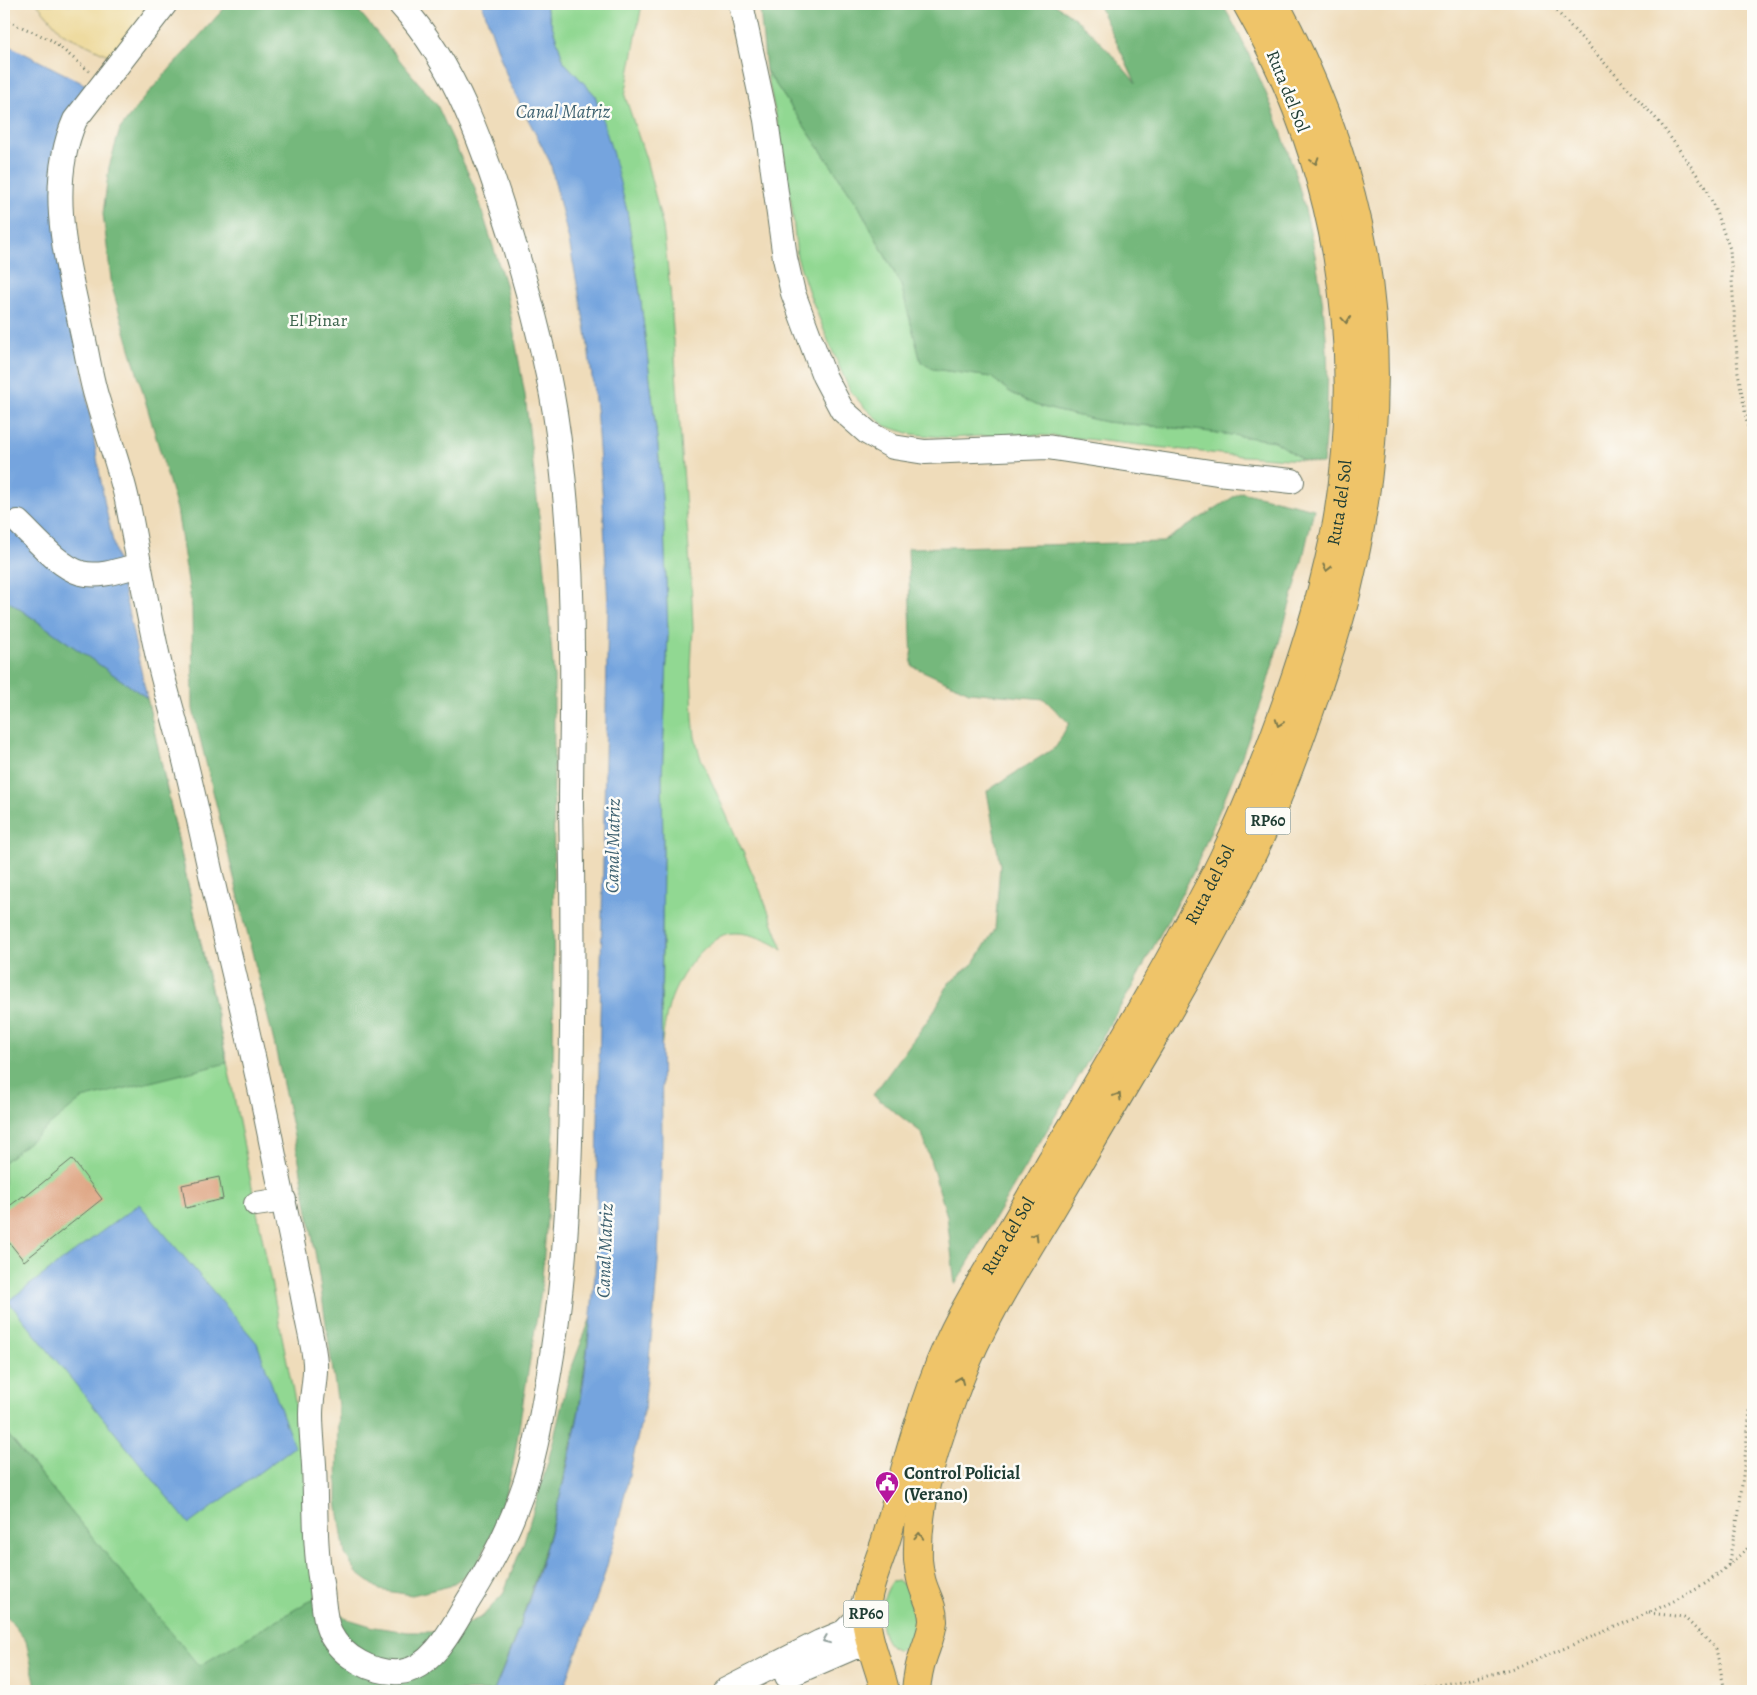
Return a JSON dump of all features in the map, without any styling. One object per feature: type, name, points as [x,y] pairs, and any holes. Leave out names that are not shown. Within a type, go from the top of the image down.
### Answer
[{"type":"main road","name":"Ruta del Sol","points":[[885,1691],[868,1634],[866,1619],[872,1584],[887,1538],[915,1436],[947,1346],[960,1319],[1174,951],[1222,861],[1267,757],[1281,719],[1309,633],[1329,559],[1343,475],[1349,400],[1349,354],[1340,271],[1328,205],[1307,138],[1276,58],[1247,4]]},
{"type":"main road","name":"Ruta del Sol","points":[[916,1691],[918,1676],[933,1624],[932,1609],[922,1585],[919,1567],[918,1545],[924,1494],[939,1438],[959,1381],[991,1312],[1174,1001],[1264,830],[1295,752],[1322,673],[1347,590],[1363,507],[1371,446],[1373,351],[1367,283],[1358,225],[1338,152],[1318,95],[1274,4]]},
{"type":"main road","points":[[872,1584],[884,1566],[896,1564],[911,1572],[922,1585]]},
{"type":"main road","points":[[874,1652],[890,1660],[902,1661],[919,1653],[929,1639]]},
{"type":"street","points":[[165,4],[75,120],[67,137],[61,174],[60,212],[67,263],[94,392],[125,493],[159,663],[183,750],[257,1070],[295,1249],[315,1363],[311,1415],[314,1513],[317,1562],[325,1616],[331,1637],[346,1656],[376,1669],[401,1672],[420,1666],[443,1642],[488,1568],[522,1493],[536,1442],[560,1308],[568,1220],[572,1066],[573,898],[570,746],[571,598],[565,502],[550,386],[537,327],[518,258],[497,191],[474,128],[458,90],[434,47],[417,23],[400,4]]},
{"type":"street","points":[[742,4],[766,120],[784,249],[793,293],[829,385],[842,410],[868,434],[893,447],[925,452],[1047,447],[1217,473],[1292,481]]},
{"type":"street","points":[[18,522],[64,565],[82,573],[99,574],[139,565]]},
{"type":"street","points":[[256,1204],[284,1200]]},
{"type":"street","points":[[724,1691],[820,1642],[844,1632],[856,1620],[872,1584]]},
{"type":"street","points":[[754,1691],[848,1649],[864,1647],[874,1652]]},
{"type":"path","points":[[1550,4],[1661,124],[1707,189],[1730,249],[1738,372],[1753,457]]},
{"type":"path","points":[[4,20],[52,40],[103,83]]},
{"type":"path","points":[[1728,1567],[1739,1512],[1753,1383]]},
{"type":"path","points":[[1364,1691],[1393,1690],[1466,1680],[1538,1659],[1648,1613],[1700,1586],[1728,1567],[1753,1544]]},
{"type":"path","points":[[1648,1613],[1684,1617],[1716,1649],[1725,1691]]},
{"type":"green space","name":"El Pinar","points":[[228,4],[353,4],[437,105],[474,186],[505,284],[525,395],[544,559],[554,678],[553,1142],[541,1291],[513,1465],[498,1521],[476,1567],[450,1586],[412,1595],[380,1590],[357,1573],[345,1554],[337,1501],[338,1406],[318,1269],[298,1155],[274,1042],[193,709],[192,608],[177,509],[112,287],[103,214],[109,167],[120,129],[143,99]]},
{"type":"green space","points":[[545,4],[642,4],[625,96],[646,159],[663,227],[670,288],[691,579],[693,628],[691,667],[695,737],[700,756],[760,890],[783,950],[770,942],[745,934],[728,934],[713,941],[688,968],[674,992],[667,1013],[661,1049],[662,777],[668,634],[664,525],[658,447],[640,294],[627,211],[595,95],[564,62]]},
{"type":"green space","points":[[761,4],[1054,4],[1088,30],[1136,83],[1098,4],[1222,4],[1250,56],[1281,132],[1304,204],[1312,240],[1324,313],[1328,364],[1323,464],[1303,460],[1275,441],[1196,430],[1106,422],[1061,412],[1035,405],[1010,392],[991,377],[933,369],[921,362],[901,285],[858,205],[766,70]]},
{"type":"green space","points":[[766,70],[858,205],[901,285],[921,362],[933,369],[991,377],[1010,392],[1035,405],[1061,412],[1106,422],[1196,430],[1275,441],[1303,460],[1229,455],[1068,437],[1014,434],[951,438],[911,434],[885,426],[850,391],[809,293],[797,257],[784,154]]},
{"type":"green space","points":[[1241,492],[1314,509],[1302,562],[1263,698],[1242,756],[1194,871],[1132,987],[955,1285],[947,1216],[922,1133],[873,1095],[933,1013],[949,983],[974,963],[995,929],[1000,865],[987,791],[1056,747],[1069,723],[1044,699],[969,692],[912,666],[908,548],[1163,542]]},
{"type":"green space","points":[[4,598],[147,698],[225,1052],[302,1436],[316,1597],[199,1667],[4,1430]]},
{"type":"green space","points":[[4,598],[147,698],[227,1063],[82,1099],[4,1162]]},
{"type":"green space","points":[[591,1317],[579,1409],[559,1500],[520,1625],[494,1691],[37,1691],[26,1641],[4,1613],[4,1436],[6,1433],[199,1666],[316,1597],[348,1619],[374,1627],[408,1632],[447,1632],[482,1617],[503,1594],[523,1544],[548,1462],[570,1372]]},
{"type":"green space","points":[[899,1581],[910,1592],[913,1600],[915,1627],[910,1642],[898,1651],[890,1646],[885,1638],[881,1619],[884,1599],[888,1590],[892,1582]]},
{"type":"sand","points":[[37,4],[155,4],[114,58],[62,33]]},
{"type":"water","name":"Canal Matriz","points":[[482,4],[545,4],[564,62],[595,95],[627,211],[640,294],[658,447],[664,525],[668,634],[662,777],[662,1145],[658,1262],[654,1310],[644,1409],[615,1537],[602,1583],[563,1691],[494,1691],[533,1589],[554,1518],[579,1411],[588,1343],[595,1275],[608,607],[596,408],[586,331],[569,241],[550,162],[509,82]]},
{"type":"water","points":[[4,43],[96,90],[64,132],[77,339],[105,505],[147,698],[4,598]]},
{"type":"water","points":[[139,1204],[257,1343],[294,1447],[189,1524],[8,1301]]},
{"type":"building","points":[[72,1159],[102,1199],[24,1261],[4,1236],[4,1210],[23,1196],[25,1197]]},
{"type":"building","points":[[219,1177],[223,1199],[186,1208],[182,1185]]},
{"type":"place","name":"Control Policial (Verano)","points":[[887,1504]]}]
